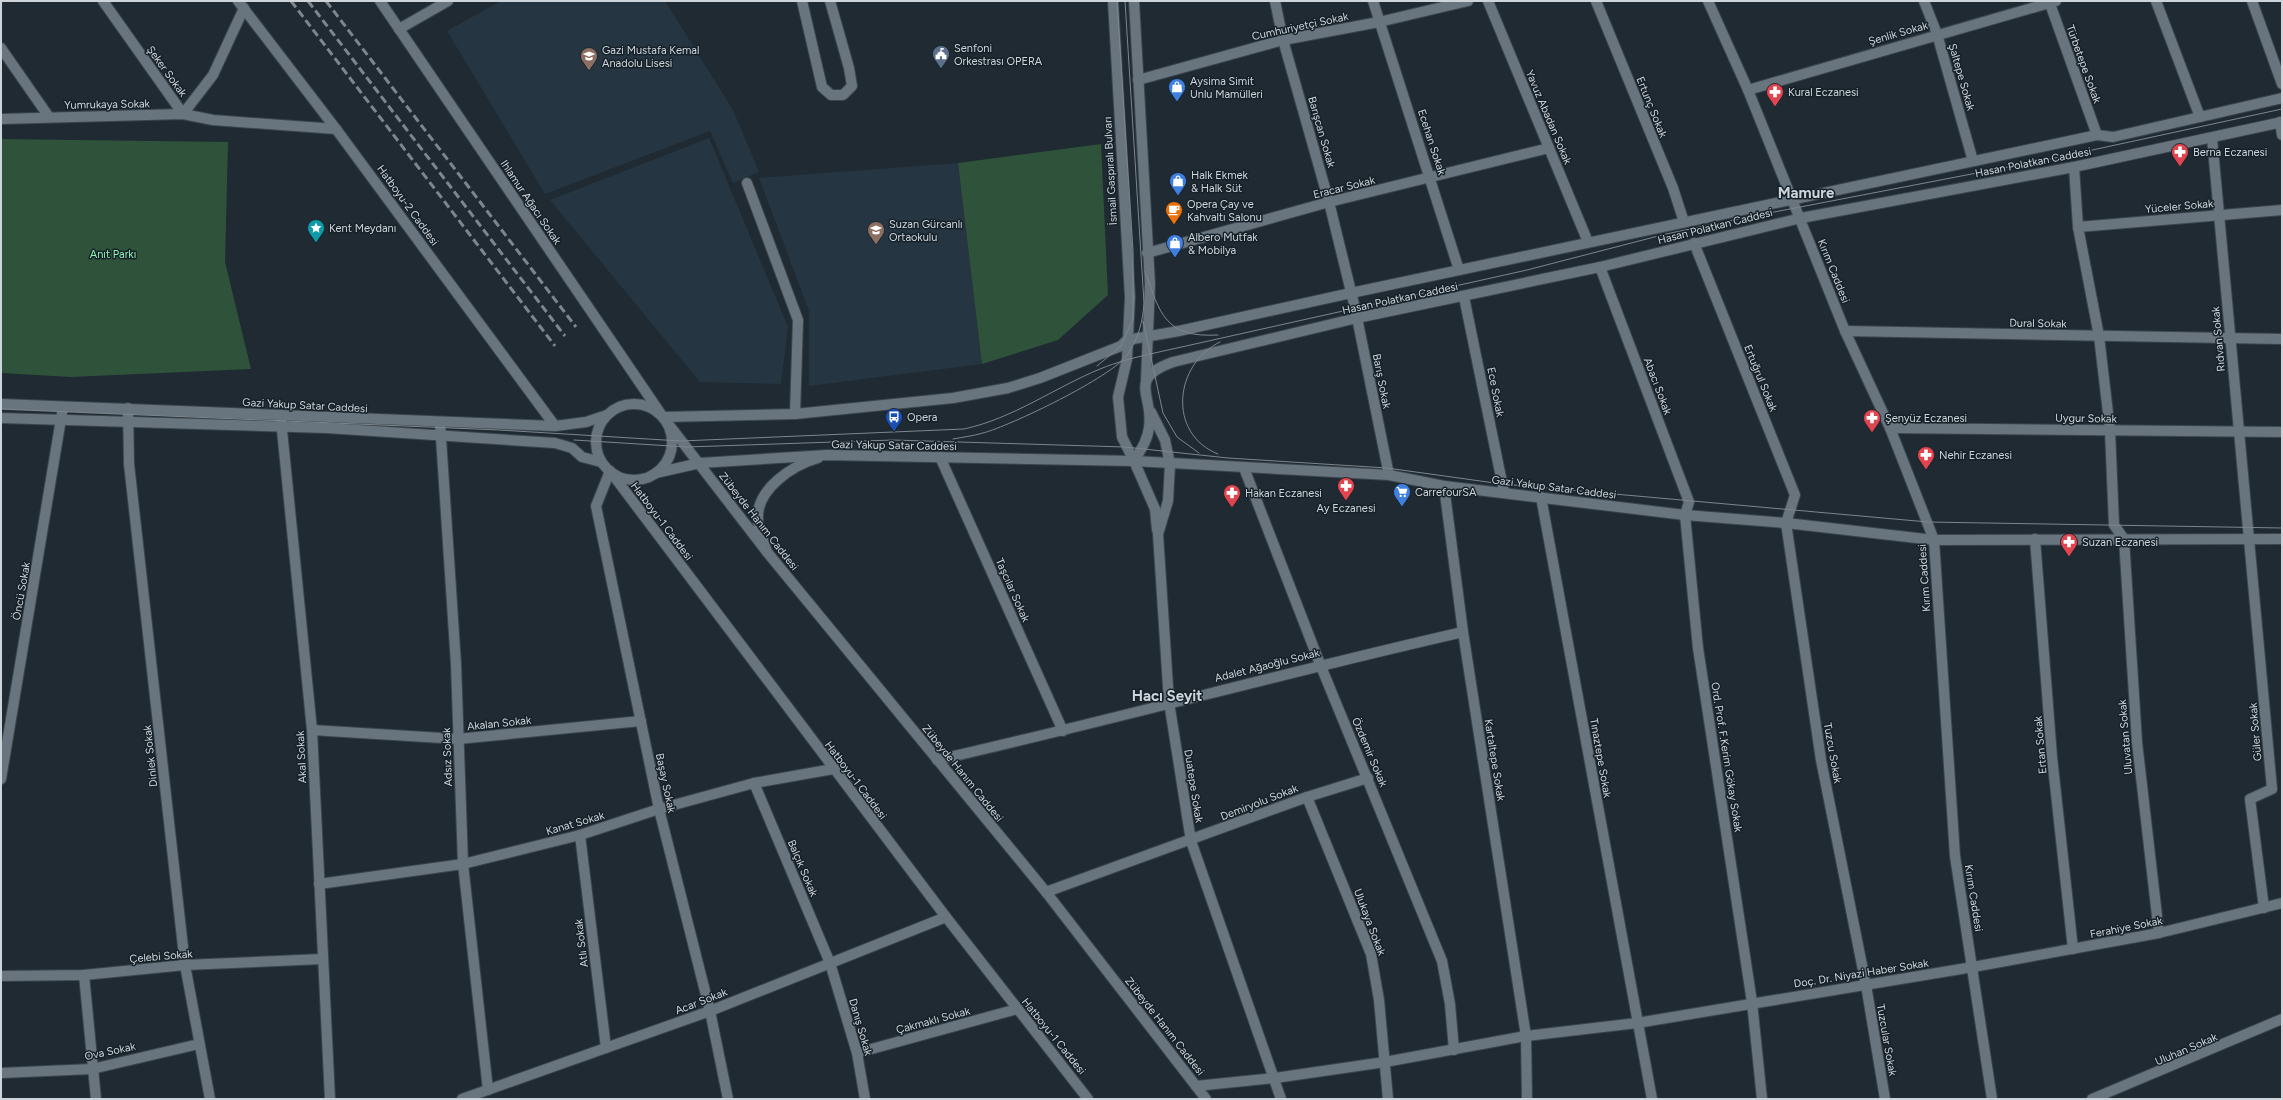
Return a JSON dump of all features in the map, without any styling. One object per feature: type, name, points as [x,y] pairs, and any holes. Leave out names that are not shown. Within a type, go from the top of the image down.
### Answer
[{"type":"street","name":"Şeker Sokak","points":[[103,1],[183,114],[213,75],[241,5]]},
{"type":"street","name":"Ihlamur Ağacı Sokak","points":[[380,1],[663,417]]},
{"type":"street","points":[[399,29],[448,1]]},
{"type":"street","points":[[802,1],[822,87],[831,95],[843,95],[852,86],[830,1]]},
{"type":"street","name":"İsmail Gaspıralı Bulvarı","points":[[1113,1],[1130,297],[1127,359],[1118,397],[1122,437],[1155,509],[1158,534]]},
{"type":"street","points":[[1134,1],[1150,284],[1145,398],[1148,408],[1148,433],[1134,461]]},
{"type":"street","name":"Barışcan Sokak","points":[[1275,1],[1283,40],[1329,202],[1351,292]]},
{"type":"street","points":[[1373,1],[1379,22]]},
{"type":"street","name":"Cumhuriyetçi Sokak","points":[[1138,80],[1283,40],[1379,22],[1468,1]]},
{"type":"street","name":"Yavuz Abadan Sokak","points":[[1488,1],[1588,242]]},
{"type":"street","name":"Ertunç Sokak","points":[[1596,1],[1673,188],[1684,222]]},
{"type":"street","name":"Kırım Caddesi","points":[[1708,1],[1748,90],[1801,218],[1845,331],[1890,428],[1934,540],[1955,856],[1992,1099]]},
{"type":"street","name":"Şaltepe Sokak","points":[[1924,1],[1937,34],[1973,161]]},
{"type":"street","points":[[2156,1],[2200,117]]},
{"type":"street","points":[[2252,1],[2282,84]]},
{"type":"street","name":"Şenlik Sokak","points":[[1748,90],[2051,2]]},
{"type":"street","name":"Türbetepe Sokak","points":[[2051,2],[2097,135]]},
{"type":"street","name":"Hatboyu-2 Caddesi","points":[[241,5],[336,129],[555,426]]},
{"type":"street","name":"Ecehan Sokak","points":[[1379,22],[1431,178],[1458,270]]},
{"type":"street","points":[[1,48],[49,118]]},
{"type":"street","points":[[663,417],[795,414],[953,398],[1008,388],[1040,378],[1115,349],[1127,340],[1148,335],[1179,331],[1351,292],[2097,135],[2113,137],[2282,98]]},
{"type":"street","name":"Yumrukaya Sokak","points":[[1,119],[183,114],[212,120],[336,129]]},
{"type":"street","points":[[2281,122],[2282,136]]},
{"type":"street","name":"Hasan Polatkan Caddesi","points":[[1146,381],[1150,374],[1158,368],[1180,360],[1357,318],[1464,297],[1600,267],[1801,218],[2074,167],[2281,122]]},
{"type":"street","name":"Rıdvan Sokak","points":[[2212,138],[2248,538]]},
{"type":"street","name":"Eracar Sokak","points":[[1147,252],[1329,202],[1549,148]]},
{"type":"street","points":[[2074,167],[2078,227],[2099,336],[2110,430],[2114,525],[2124,539]]},
{"type":"street","points":[[747,183],[798,320],[795,414]]},
{"type":"street","name":"Yüceler Sokak","points":[[2078,227],[2219,214],[2282,210]]},
{"type":"street","name":"Ertuğrul Sokak","points":[[1694,243],[1795,495],[1786,523]]},
{"type":"street","name":"Abacı Sokak","points":[[1600,267],[1689,502],[1685,515]]},
{"type":"street","name":"Barış Sokak","points":[[1351,292],[1389,475]]},
{"type":"street","name":"Ece Sokak","points":[[1464,297],[1504,492]]},
{"type":"street","name":"Dural Sokak","points":[[1845,331],[2282,339]]},
{"type":"street","name":"Gazi Yakup Satar Caddesi","points":[[1,404],[128,408],[440,423],[555,426],[586,422],[607,415]]},
{"type":"street","points":[[629,404],[647,407],[663,417],[669,428],[672,440],[670,453],[665,464],[656,473],[645,478],[632,480],[620,477],[610,471],[602,462],[597,450],[596,438],[600,426],[607,415],[617,408],[629,404]]},
{"type":"street","name":"Öncü Sokak","points":[[1,779],[62,421],[63,407]]},
{"type":"street","name":"Dinlek Sokak","points":[[128,408],[130,472],[185,965],[210,1099]]},
{"type":"street","name":"Duatepe Sokak","points":[[1148,408],[1165,440],[1170,464],[1168,501],[1158,534],[1169,702],[1191,840],[1282,1099]]},
{"type":"street","name":"Akal Sokak","points":[[280,416],[312,730],[330,1099]]},
{"type":"street","name":"Zübeyde Hanım Caddesi","points":[[663,417],[700,463],[767,552],[1046,892],[1206,1099]]},
{"type":"street","name":"Gazi Yakup Satar Caddesi","points":[[1,418],[282,427],[441,434],[556,443],[572,448],[582,457],[602,462]]},
{"type":"street","name":"Adsız Sokak","points":[[440,423],[456,664],[463,864],[488,1090]]},
{"type":"street","name":"Uygur Sokak","points":[[1890,428],[2282,432]]},
{"type":"street","points":[[767,552],[758,519],[761,503],[771,487],[787,472],[805,462],[828,455]]},
{"type":"street","name":"Gazi Yakup Satar Caddesi","points":[[656,473],[700,463],[828,455],[1134,461],[1389,475],[1444,486],[1504,492],[1685,515],[1786,523],[1934,540],[2282,539]]},
{"type":"street","name":"Taşcılar Sokak","points":[[940,457],[1063,732]]},
{"type":"street","name":"Özdemir Sokak","points":[[1244,468],[1320,664],[1442,960],[1450,1004],[1454,1050]]},
{"type":"street","name":"Başay Sokak","points":[[610,471],[596,506],[659,809],[710,1011],[728,1099]]},
{"type":"street","name":"Hatboyu-1 Caddesi","points":[[610,471],[833,769],[1088,1099]]},
{"type":"street","name":"Kartaltepe Sokak","points":[[1444,486],[1463,632],[1526,1036],[1527,1099]]},
{"type":"street","name":"Tınaztepe Sokak","points":[[1541,497],[1652,1099]]},
{"type":"street","name":"Ord. Prof. F.Kerim Gökay Sokak","points":[[1685,515],[1698,648],[1752,1002],[1762,1099]]},
{"type":"street","name":"Tuzcu Sokak","points":[[1786,523],[1821,760],[1866,984]]},
{"type":"street","name":"Güler Sokak","points":[[2248,538],[2272,789],[2250,799],[2264,908]]},
{"type":"street","name":"Ertan Sokak","points":[[2035,539],[2052,757],[2073,949]]},
{"type":"street","name":"Uluvatan Sokak","points":[[2124,539],[2137,742],[2158,933]]},
{"type":"street","name":"Adalet Ağaoğlu Sokak","points":[[937,760],[1063,732],[1169,702],[1320,664],[1463,632]]},
{"type":"street","name":"Akalan Sokak","points":[[312,730],[458,739],[640,721]]},
{"type":"street","name":"Kanat Sokak","points":[[319,884],[463,864],[580,835],[659,809],[754,783],[833,769]]},
{"type":"street","name":"Demiryolu Sokak","points":[[1046,892],[1307,797],[1368,778]]},
{"type":"street","name":"Balçık Sokak","points":[[754,783],[830,963]]},
{"type":"street","name":"Ulukaya Sokak","points":[[1307,797],[1371,954],[1379,1000],[1388,1099]]},
{"type":"street","name":"Atlı Sokak","points":[[580,835],[606,1048]]},
{"type":"street","name":"Ferahiye Sokak","points":[[1972,967],[2158,933],[2282,903]]},
{"type":"street","name":"Acar Sokak","points":[[462,1099],[710,1011],[946,917]]},
{"type":"street","name":"Çelebi Sokak","points":[[1,976],[84,975],[185,965],[322,959]]},
{"type":"street","name":"Danış Sokak","points":[[830,963],[856,1053],[865,1099]]},
{"type":"street","name":"Doç. Dr. Niyazi Haber Sokak","points":[[1196,1086],[1275,1078],[1385,1062],[1526,1036],[1637,1023],[1752,1002],[1972,967]]},
{"type":"street","points":[[84,975],[96,1099]]},
{"type":"street","name":"Tuzcular Sokak","points":[[1866,984],[1885,1099]]},
{"type":"street","name":"Çakmaklı Sokak","points":[[856,1053],[1017,1009]]},
{"type":"street","points":[[2092,1099],[2282,1020]]},
{"type":"street","name":"Uluhan Sokak","points":[[2100,1099],[2282,1020]]},
{"type":"street","name":"Ova Sokak","points":[[1,1072],[92,1069],[199,1044]]},
{"type":"shaded area","name":"Gazi Mustafa Kemal Anadolu Lisesi","points":[[501,1],[665,1],[733,110],[759,172],[733,183],[710,131],[545,194],[447,31]]},
{"type":"shaded area","points":[[709,138],[788,327],[781,384],[700,382],[550,200]]},
{"type":"shaded area","name":"Suzan Gürcanlı Ortaokulu","points":[[958,163],[982,364],[809,386],[809,311],[759,178]]},
{"type":"green space","name":"Anıt Parkı","points":[[1,139],[228,142],[225,262],[251,369],[71,377],[1,373]]},
{"type":"green space","points":[[1101,144],[1108,295],[1058,340],[982,364],[958,163]]},
{"type":"tram line","points":[[1097,366],[1121,346],[1133,319],[1133,251],[1117,1]]},
{"type":"tram line","points":[[953,439],[996,429],[1060,400],[1082,388],[1118,364],[1127,355],[1137,337],[1144,303],[1125,1]]},
{"type":"tram line","points":[[1,409],[499,430],[681,441],[964,429],[1000,418],[1083,377],[1119,362],[1527,270],[1666,234],[2060,157],[2282,109]]},
{"type":"tram line","points":[[1145,271],[1155,300],[1167,320],[1186,332],[1200,335],[1218,335]]},
{"type":"tram line","points":[[1143,321],[1163,413],[1177,437],[1199,453]]},
{"type":"tram line","points":[[1218,454],[1202,444],[1190,431],[1184,416],[1183,399],[1186,382],[1193,366],[1205,352],[1220,342]]},
{"type":"tram line","points":[[574,440],[687,447],[893,440],[1125,447],[1228,458],[1387,468],[1502,484],[1928,522],[2282,528]]},
{"type":"railway","points":[[291,1],[555,346]]},
{"type":"railway","points":[[308,1],[565,336]]},
{"type":"railway","points":[[326,1],[576,327]]},
{"type":"place","name":"Senfoni Orkestrası OPERA","points":[[941,69]]},
{"type":"place","name":"Gazi Mustafa Kemal Anadolu Lisesi","points":[[589,71]]},
{"type":"place","name":"Aysima Simit Unlu Mamülleri","points":[[1177,102]]},
{"type":"place","name":"Kural Eczanesi","points":[[1775,107]]},
{"type":"place","name":"Berna Eczanesi","points":[[2180,167]]},
{"type":"place","name":"Halk Ekmek & Halk Süt","points":[[1178,196]]},
{"type":"place","name":"Opera Çay ve Kahvaltı Salonu","points":[[1174,225]]},
{"type":"place","name":"Kent Meydanı","points":[[316,243]]},
{"type":"place","name":"Suzan Gürcanlı Ortaokulu","points":[[876,245]]},
{"type":"place","name":"Albero Mutfak & Mobilya","points":[[1175,258]]},
{"type":"place","name":"Opera","points":[[894,432]]},
{"type":"place","name":"Şenyüz Eczanesi","points":[[1872,433]]},
{"type":"place","name":"Nehir Eczanesi","points":[[1926,470]]},
{"type":"place","name":"Ay Eczanesi","points":[[1346,501]]},
{"type":"place","name":"CarrefourSA","points":[[1402,507]]},
{"type":"place","name":"Hakan Eczanesi","points":[[1232,508]]},
{"type":"place","name":"Suzan Eczanesi","points":[[2069,557]]},
{"type":"district","name":"Mamure","points":[[1806,193]]},
{"type":"district","name":"Hacı Seyit","points":[[1167,696]]}]
